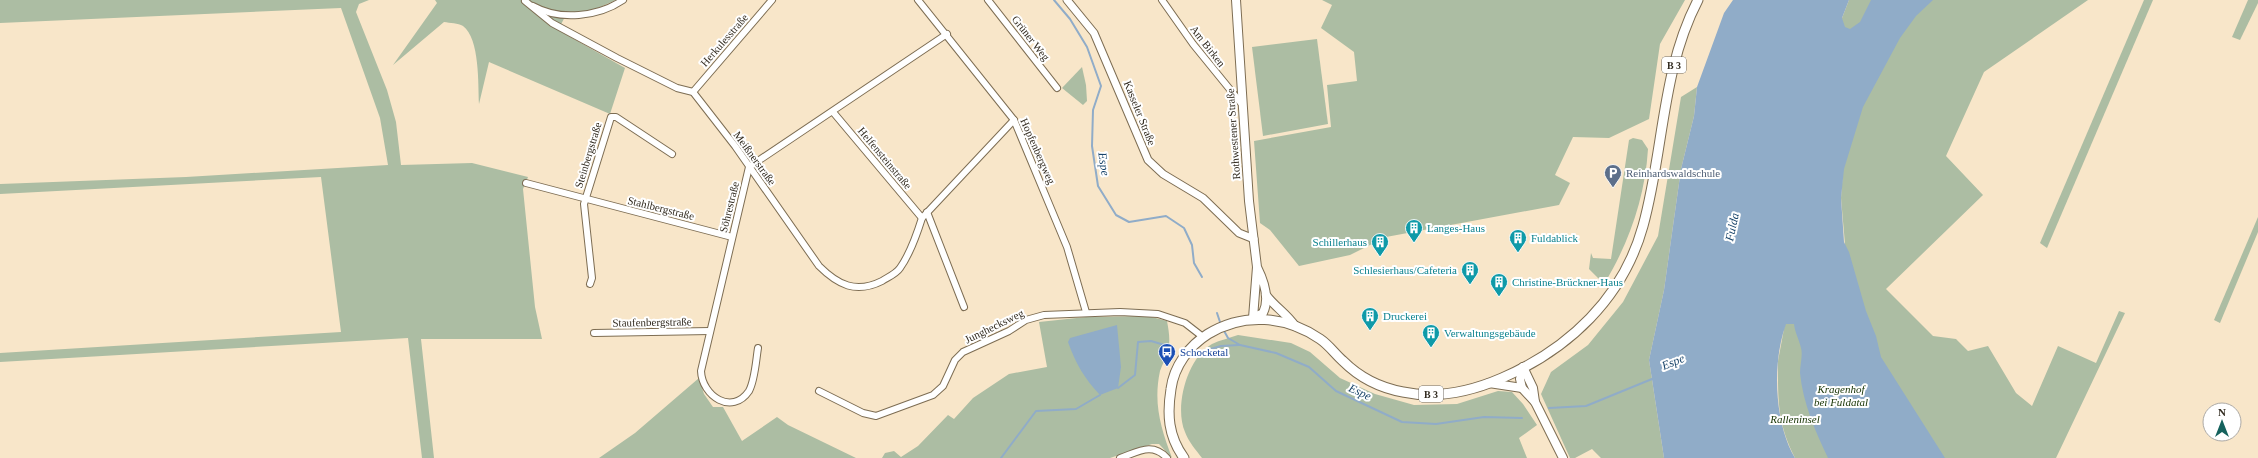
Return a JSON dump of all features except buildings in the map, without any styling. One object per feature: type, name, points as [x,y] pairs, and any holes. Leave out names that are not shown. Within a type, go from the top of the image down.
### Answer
[{"type":"main road","name":"Rothwestener Straße","points":[[1236,0],[1241,103],[1249,201],[1257,267],[1253,318],[1263,314],[1266,295],[1257,267]]},
{"type":"main road","name":"B 3","points":[[1184,458],[1178,450],[1169,425],[1171,390],[1182,359],[1190,348],[1203,337],[1220,326],[1238,320],[1253,318],[1280,321],[1295,326],[1319,338],[1358,374],[1377,384],[1396,391],[1416,394],[1436,394],[1489,383],[1553,351],[1586,324],[1606,300],[1629,264],[1639,239],[1646,212],[1661,126],[1677,53],[1698,0]]},
{"type":"main road","points":[[1266,295],[1277,310],[1288,317],[1295,326]]},
{"type":"main road","points":[[1523,367],[1520,379],[1522,388],[1535,402],[1563,458]]},
{"type":"main road","points":[[1523,367],[1533,388],[1535,402]]},
{"type":"main road","points":[[1489,383],[1522,388]]},
{"type":"street","points":[[524,1],[549,12],[581,15],[615,6],[623,0]]},
{"type":"street","name":"Herkulesstraße","points":[[692,92],[772,0]]},
{"type":"street","name":"Hopfenbergweg","points":[[918,0],[947,34],[1014,120],[1067,246],[1086,312]]},
{"type":"street","name":"Grüner Weg","points":[[988,0],[1057,88]]},
{"type":"street","name":"Kasseler Straße","points":[[1067,0],[1094,32],[1148,160],[1163,174],[1203,198],[1239,233],[1254,239]]},
{"type":"street","name":"Am Birken","points":[[1162,0],[1193,44],[1241,103]]},
{"type":"street","points":[[524,1],[552,23],[677,88],[692,92]]},
{"type":"street","points":[[749,166],[833,112],[947,34]]},
{"type":"street","name":"Meißnerstraße","points":[[692,92],[749,166],[819,266],[832,279],[845,285],[861,287],[876,283],[899,269],[918,231],[922,218],[1014,120]]},
{"type":"street","name":"Helfensteinstraße","points":[[833,112],[922,218]]},
{"type":"street","name":"Steinbergstraße","points":[[585,199],[611,117],[616,117],[672,154]]},
{"type":"street","name":"Söhrestraße","points":[[749,166],[701,371],[701,381],[717,401],[730,404],[741,400],[750,389],[758,348]]},
{"type":"street","name":"Stahlbergstraße","points":[[526,183],[732,237]]},
{"type":"street","points":[[585,199],[592,278],[590,284]]},
{"type":"street","points":[[928,212],[964,307]]},
{"type":"street","name":"Junghecksweg","points":[[819,391],[863,413],[876,416],[933,395],[943,386],[955,360],[963,352],[1009,331],[1026,320],[1044,315],[1086,312],[1135,312],[1168,316],[1187,323],[1203,337]]},
{"type":"street","name":"Staufenbergstraße","points":[[594,333],[710,331]]},
{"type":"street","points":[[1120,458],[1151,448],[1158,450],[1167,458]]},
{"type":"green space","points":[[0,0],[369,0],[359,4],[356,12],[387,90],[396,122],[401,165],[472,163],[528,177],[523,189],[535,307],[542,339],[421,339],[434,458],[422,458],[408,338],[0,362],[0,353],[341,332],[321,177],[0,194],[0,184],[186,177],[388,165],[380,118],[341,8],[0,23]]},
{"type":"green space","points":[[435,0],[616,0],[584,14],[567,13],[558,30],[625,68],[610,114],[489,62],[479,104],[477,62],[473,41],[469,32],[463,26],[456,24],[444,22],[393,65],[437,3]]},
{"type":"green space","points":[[1322,0],[1685,0],[1660,44],[1649,119],[1609,138],[1573,137],[1555,175],[1570,183],[1559,205],[1386,237],[1350,255],[1299,266],[1270,230],[1260,223],[1254,141],[1331,127],[1327,85],[1357,81],[1354,52],[1321,28],[1332,5]]},
{"type":"green space","name":"Kragenhof bei Fuldatal","points":[[1849,0],[2088,0],[1984,72],[1946,156],[1983,195],[1886,289],[1933,336],[1956,339],[1968,351],[1988,346],[2016,393],[2032,406],[2058,346],[2096,363],[2119,311],[2125,313],[2056,458],[1795,458],[1785,433],[1780,411],[1778,361],[1842,18]],"holes":[[[1843,170],[1841,198],[1845,244],[1840,243],[1838,200]]]},
{"type":"green space","points":[[2144,0],[2153,0],[2047,248],[2040,243]]},
{"type":"green space","points":[[2248,0],[2258,0],[2258,3],[2240,40],[2232,37]]},
{"type":"green space","points":[[1317,39],[1328,124],[1263,136],[1252,47]]},
{"type":"green space","points":[[1082,67],[1086,85],[1087,101],[1083,105],[1062,88]]},
{"type":"green space","points":[[1697,87],[1694,116],[1681,169],[1664,290],[1649,360],[1664,458],[1601,458],[1592,449],[1575,458],[1570,458],[1541,394],[1551,372],[1588,345],[1623,302],[1658,236],[1681,97]]},
{"type":"green space","points":[[1633,138],[1642,140],[1648,149],[1643,185],[1634,220],[1628,236],[1604,284],[1589,269],[1591,253],[1593,258],[1611,259],[1629,140]]},
{"type":"green space","points":[[2258,217],[2258,232],[2220,323],[2214,320]]},
{"type":"green space","points":[[1148,316],[1167,321],[1168,325],[1169,346],[1160,371],[1157,394],[1159,416],[1172,458],[1159,444],[1152,444],[1110,458],[882,458],[885,453],[894,451],[901,457],[918,446],[948,415],[954,419],[973,398],[1009,374],[1047,367],[1039,322],[1086,317]]},
{"type":"green space","points":[[1238,335],[1291,343],[1310,352],[1340,378],[1375,394],[1414,405],[1457,404],[1498,391],[1512,392],[1523,404],[1537,425],[1519,438],[1527,458],[1202,458],[1188,439],[1182,422],[1182,397],[1185,384],[1196,360],[1203,351],[1212,344]]},
{"type":"green space","points":[[699,378],[704,394],[713,407],[723,407],[742,441],[777,417],[788,425],[856,458],[599,458],[635,433]]},
{"type":"water","name":"Fulda","points":[[1733,0],[1849,0],[1842,18],[1845,27],[1850,29],[1860,22],[1871,0],[1933,0],[1916,16],[1900,38],[1863,107],[1844,169],[1841,198],[1844,242],[1849,252],[1866,311],[1876,336],[1881,357],[1945,458],[1828,458],[1814,427],[1804,395],[1800,373],[1802,351],[1794,324],[1786,324],[1779,356],[1777,392],[1783,428],[1788,444],[1795,458],[1664,458],[1649,360],[1664,290],[1681,169],[1694,116],[1697,87],[1724,13]]},
{"type":"water","points":[[1117,325],[1121,367],[1118,388],[1100,395],[1089,383],[1081,370],[1068,342],[1070,338]]},
{"type":"waterway","name":"Espe","points":[[1054,0],[1070,19],[1087,47],[1101,86],[1093,110],[1092,146],[1098,186],[1116,215],[1129,222],[1166,216],[1184,228],[1192,245],[1194,263],[1202,277]]},
{"type":"waterway","name":"Espe","points":[[1217,313],[1221,325]]},
{"type":"waterway","name":"Espe","points":[[1223,329],[1228,338],[1240,345],[1276,353],[1309,367],[1336,391],[1402,422],[1436,424],[1484,417],[1522,418]]},
{"type":"waterway","points":[[1118,388],[1135,375],[1138,342],[1151,341],[1168,346]]},
{"type":"waterway","points":[[1193,354],[1221,346],[1239,345]]},
{"type":"waterway","name":"Espe","points":[[1549,408],[1586,406],[1652,379]]},
{"type":"waterway","points":[[1001,458],[1036,411],[1076,409],[1100,395]]},
{"type":"place","name":"Reinhardswaldschule","points":[[1613,188]]},
{"type":"place","name":"Langes-Haus","points":[[1414,243]]},
{"type":"place","name":"Fuldablick","points":[[1518,253]]},
{"type":"place","name":"Schillerhaus","points":[[1380,257]]},
{"type":"place","name":"Schlesierhaus/Cafeteria","points":[[1470,285]]},
{"type":"place","name":"Christine-Brückner-Haus","points":[[1499,297]]},
{"type":"place","name":"Druckerei","points":[[1370,331]]},
{"type":"place","name":"Verwaltungsgebäude","points":[[1431,348]]},
{"type":"place","name":"Schocketal","points":[[1167,367]]},
{"type":"park label","name":"Ralleninsel","points":[[1795,419]]}]
